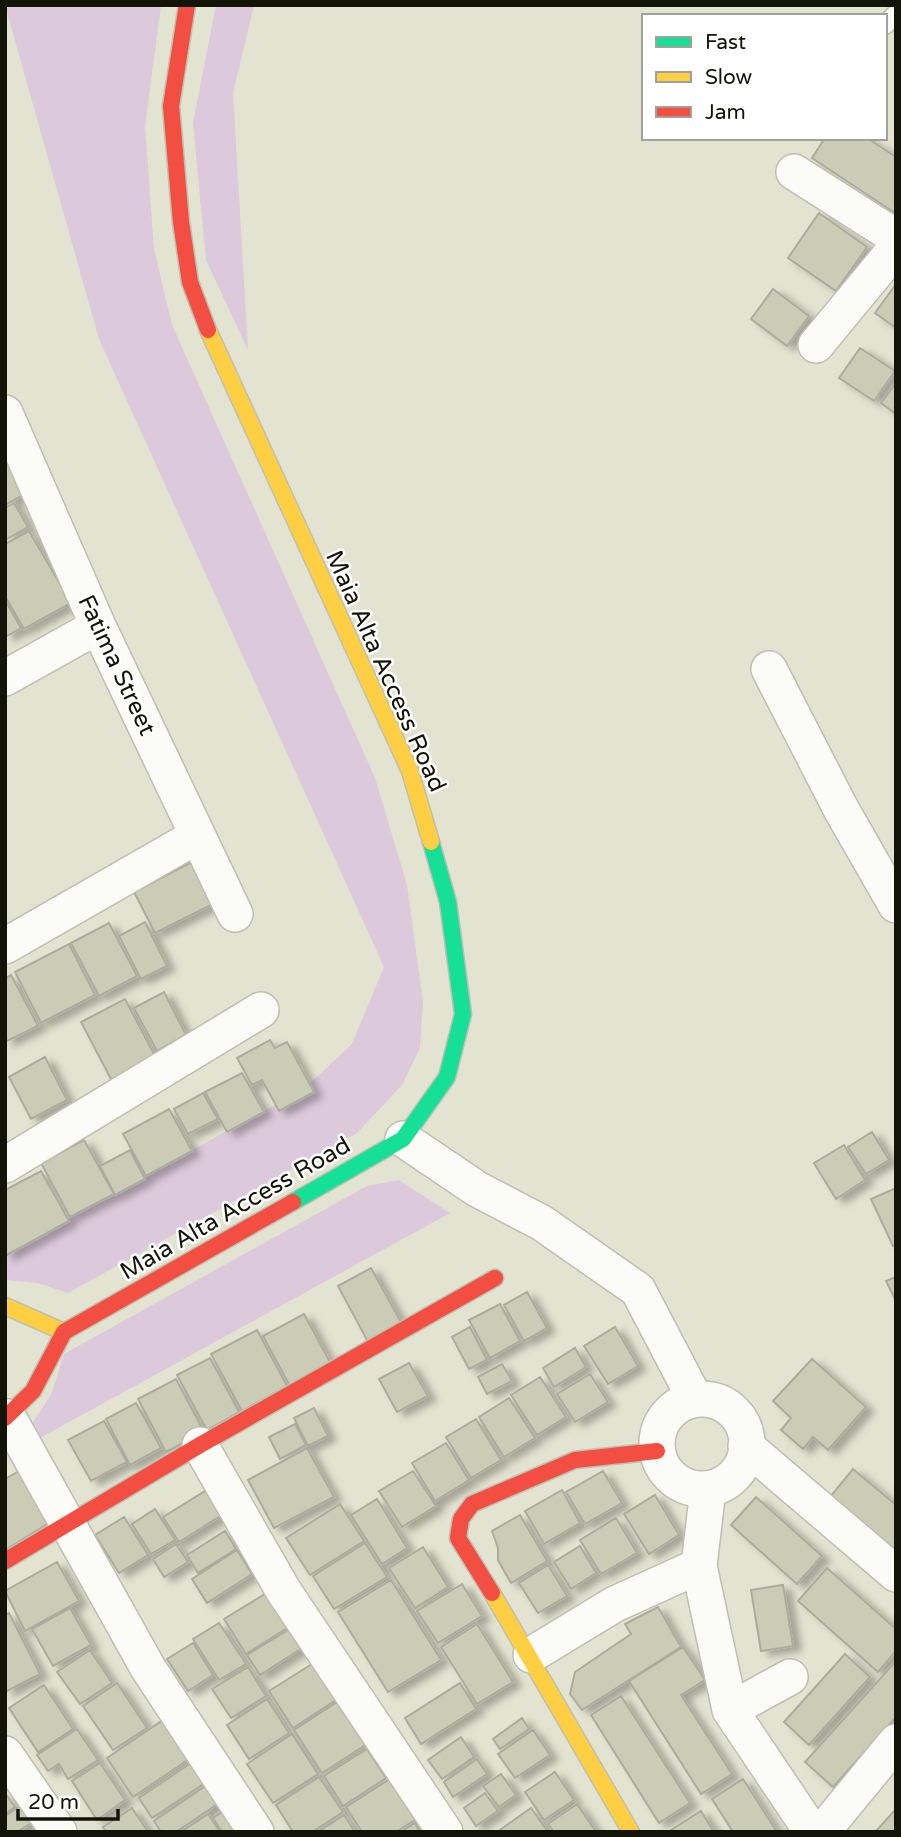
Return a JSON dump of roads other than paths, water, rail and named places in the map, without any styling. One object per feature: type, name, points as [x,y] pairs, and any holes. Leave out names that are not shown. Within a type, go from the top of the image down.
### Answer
[{"type":"street","name":"Maia Alta Access Road","points":[[7,1417],[33,1394],[45,1364],[64,1332],[403,1139],[447,1077],[463,1014],[449,902],[410,771],[220,361],[190,282],[181,222],[172,106],[187,5]]},
{"type":"street","points":[[794,172],[896,237]]},
{"type":"street","points":[[816,345],[896,248]]},
{"type":"street","name":"Fatima Street","points":[[5,412],[98,626],[235,914]]},
{"type":"street","points":[[5,678],[98,626]]},
{"type":"street","points":[[769,669],[841,809],[896,905]]},
{"type":"street","points":[[5,946],[197,836]]},
{"type":"street","points":[[5,1165],[261,1010]]},
{"type":"street","points":[[403,1139],[477,1189],[542,1223],[638,1290],[695,1399]]},
{"type":"street","points":[[5,1561],[200,1445],[495,1278]]},
{"type":"street","points":[[5,1306],[64,1332]]},
{"type":"street","points":[[695,1399],[713,1400],[729,1408],[741,1421],[746,1446],[738,1471],[725,1483],[708,1489],[690,1488],[674,1480],[662,1467],[657,1451],[657,1433],[665,1417],[678,1405],[695,1399]]},
{"type":"street","points":[[7,1417],[148,1668],[256,1832]]},
{"type":"street","points":[[200,1445],[283,1590],[445,1832]]},
{"type":"street","points":[[746,1446],[896,1573]]},
{"type":"street","points":[[631,1832],[531,1655],[458,1538],[461,1519],[472,1504],[575,1460],[657,1451]]},
{"type":"street","points":[[708,1489],[699,1566],[730,1710],[812,1832]]},
{"type":"street","points":[[531,1655],[615,1604],[699,1566]]},
{"type":"street","points":[[730,1710],[790,1677]]},
{"type":"street","points":[[822,1832],[896,1742]]},
{"type":"street","points":[[7,1760],[59,1832]]}]
